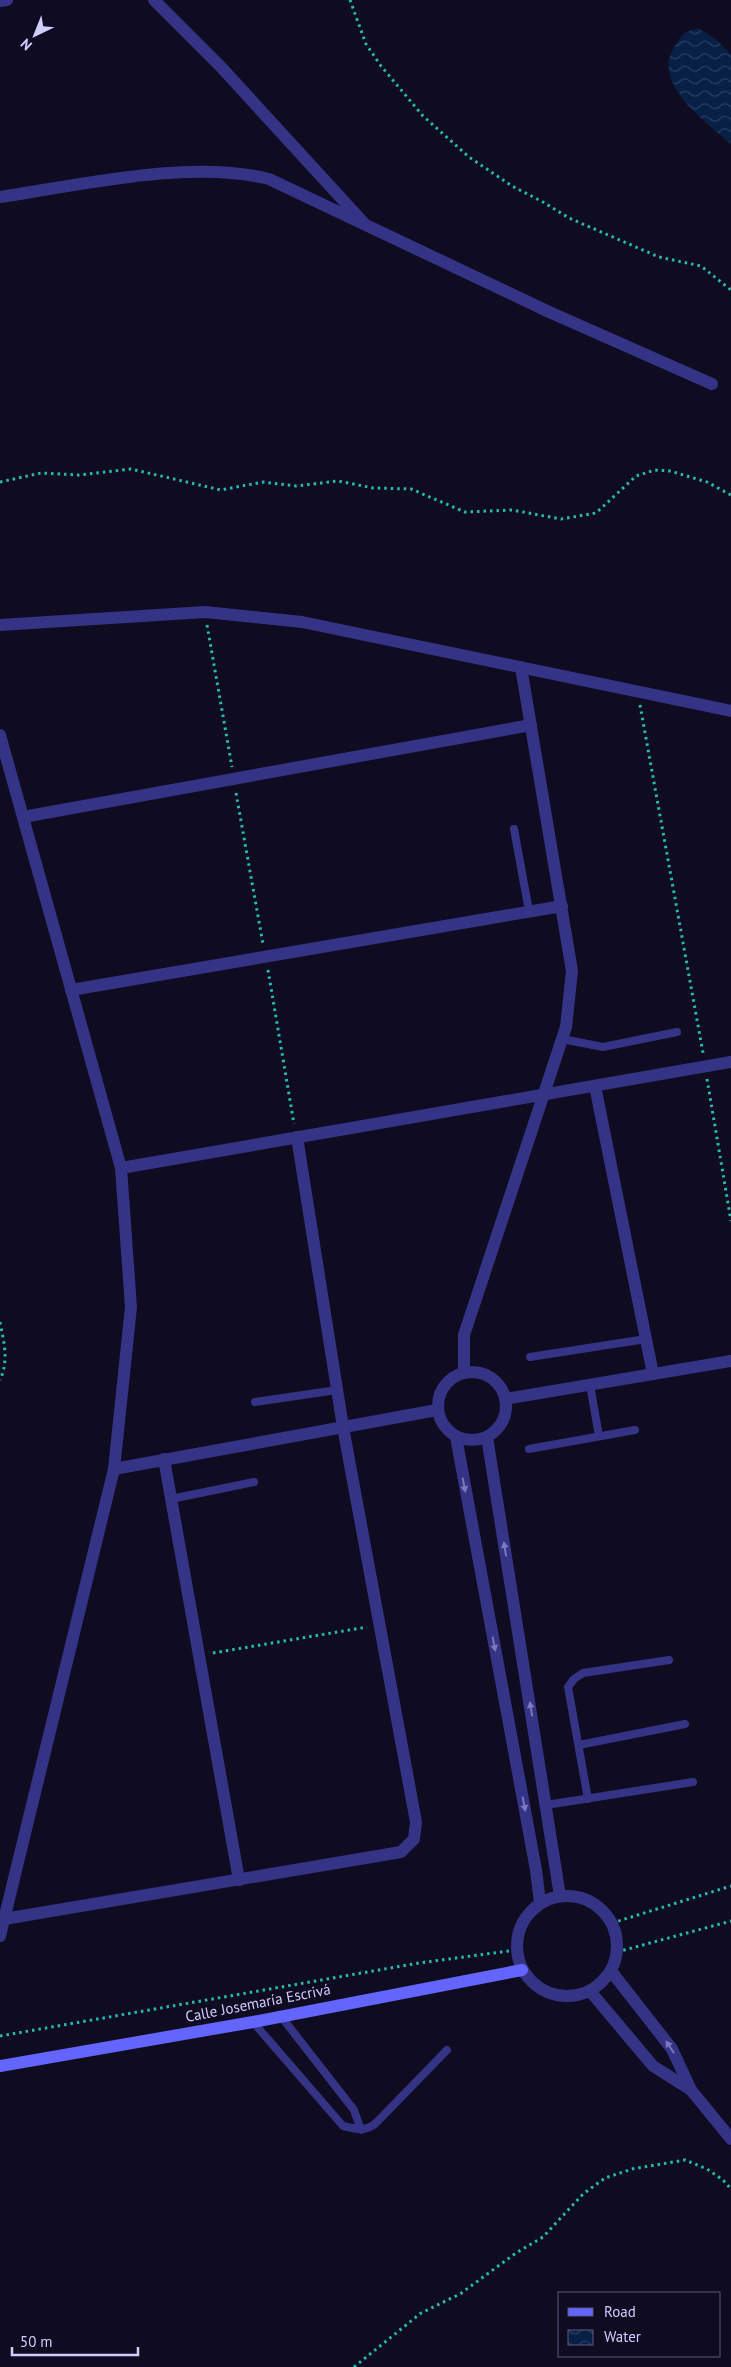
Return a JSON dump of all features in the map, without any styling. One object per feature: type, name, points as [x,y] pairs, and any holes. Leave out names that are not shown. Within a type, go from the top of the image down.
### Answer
[{"type":"street","points":[[0,1],[7,0]]},
{"type":"street","points":[[154,0],[221,67],[368,227]]},
{"type":"street","points":[[0,197],[164,173],[252,175],[269,179],[547,311],[712,384]]},
{"type":"street","points":[[0,625],[204,612],[302,622],[731,711]]},
{"type":"street","points":[[464,1373],[464,1335],[566,1027],[572,971],[521,667]]},
{"type":"street","points":[[23,817],[531,726]]},
{"type":"street","points":[[0,735],[121,1168],[131,1307],[114,1469],[0,1936]]},
{"type":"street","points":[[71,990],[562,906]]},
{"type":"street","points":[[121,1168],[731,1062]]},
{"type":"street","points":[[595,1086],[653,1374]]},
{"type":"street","points":[[4,1920],[401,1852],[414,1839],[416,1822],[343,1427],[297,1137]]},
{"type":"street","points":[[505,1399],[731,1361]]},
{"type":"street","points":[[464,1373],[481,1373],[495,1381],[505,1399],[506,1411],[500,1426],[487,1437],[471,1441],[456,1437],[443,1425],[438,1410],[440,1394],[444,1387],[449,1380],[464,1373]]},
{"type":"street","points":[[114,1469],[438,1410]]},
{"type":"street","points":[[456,1437],[536,1870],[540,1903]]},
{"type":"street","points":[[487,1437],[560,1896]]},
{"type":"street","points":[[164,1459],[240,1880]]},
{"type":"street","points":[[511,1736],[534,1732]]},
{"type":"street","points":[[560,1896],[576,1896],[590,1901],[603,1910],[612,1923],[617,1942],[617,1952],[611,1971],[605,1979],[590,1991],[565,1996],[552,1994],[535,1985],[522,1970],[516,1950],[517,1935],[523,1920],[540,1903],[560,1896]]},
{"type":"street","name":"Calle Josemaría Escrivá","points":[[0,2066],[253,2022],[280,2015],[522,1970]]},
{"type":"street","points":[[611,1971],[672,2049],[692,2090],[731,2139]]},
{"type":"street","points":[[590,1991],[653,2066],[692,2090]]},
{"type":"lane","points":[[514,829],[529,911]]},
{"type":"lane","points":[[562,1039],[602,1047],[676,1032]]},
{"type":"lane","points":[[530,1357],[646,1339]]},
{"type":"lane","points":[[590,1385],[599,1436]]},
{"type":"lane","points":[[255,1402],[337,1390]]},
{"type":"lane","points":[[529,1449],[635,1430]]},
{"type":"lane","points":[[171,1499],[254,1482]]},
{"type":"lane","points":[[588,1799],[568,1687],[574,1679],[583,1674],[669,1660]]},
{"type":"lane","points":[[579,1745],[685,1724]]},
{"type":"lane","points":[[546,1805],[693,1782]]},
{"type":"lane","points":[[280,2015],[354,2110],[361,2130]]},
{"type":"lane","points":[[253,2022],[343,2126],[361,2130],[370,2128],[376,2123],[447,2050]]},
{"type":"path","points":[[350,0],[366,44],[381,66],[423,116],[470,157],[512,186],[569,218],[659,257],[701,266],[731,290]]},
{"type":"path","points":[[0,482],[41,473],[79,475],[131,469],[221,490],[264,482],[296,486],[338,481],[373,488],[412,489],[465,512],[512,510],[561,519],[596,513],[636,476],[655,470],[670,470],[707,482],[731,495]]},
{"type":"path","points":[[204,612],[297,1137]]},
{"type":"path","points":[[637,692],[705,1066],[731,1222]]},
{"type":"path","points":[[0,1322],[6,1350],[4,1370],[0,1380]]},
{"type":"path","points":[[199,1655],[380,1625]]},
{"type":"path","points":[[612,1923],[731,1886]]},
{"type":"path","points":[[617,1952],[731,1922]]},
{"type":"path","points":[[0,2036],[419,1962],[516,1950]]},
{"type":"path","points":[[354,2367],[421,2314],[460,2294],[516,2253],[543,2237],[583,2194],[605,2178],[632,2169],[684,2160],[707,2169],[723,2180],[731,2189]]},
{"type":"water","points":[[698,28],[717,40],[731,55],[731,144],[708,125],[684,101],[675,87],[670,74],[669,60],[675,46],[684,34]]}]
